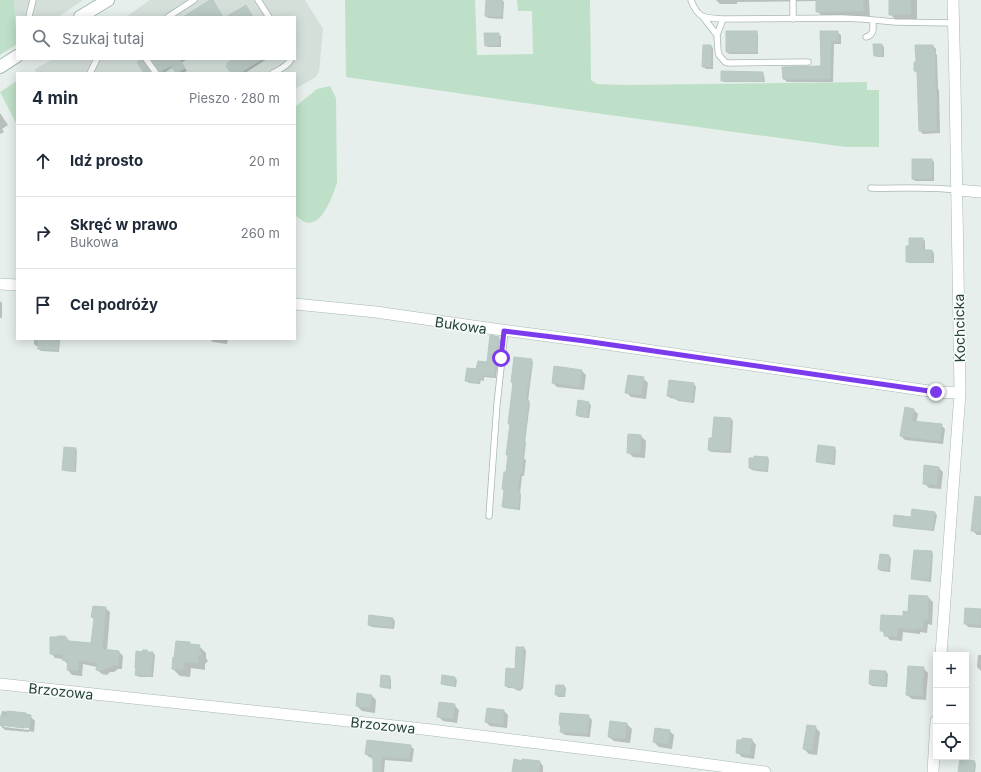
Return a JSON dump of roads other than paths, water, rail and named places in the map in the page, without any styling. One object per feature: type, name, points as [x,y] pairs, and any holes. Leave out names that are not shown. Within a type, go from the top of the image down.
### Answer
[{"type":"main road","points":[[82,16],[108,0]]},
{"type":"main road","points":[[0,67],[16,57]]},
{"type":"street","name":"Kochcicka","points":[[941,652],[960,393],[953,0]]},
{"type":"street","points":[[957,190],[981,192]]},
{"type":"street","points":[[0,284],[16,285]]},
{"type":"street","name":"Bukowa","points":[[296,304],[376,312],[936,392],[960,393]]},
{"type":"street","name":"Brzozowa","points":[[0,684],[431,730],[765,772]]},
{"type":"street","points":[[933,772],[936,724]]},
{"type":"lane","points":[[29,16],[33,0]]},
{"type":"lane","points":[[170,16],[194,0]]},
{"type":"lane","points":[[258,0],[268,16]]},
{"type":"lane","points":[[691,0],[697,12],[703,17],[717,35]]},
{"type":"lane","points":[[792,0],[793,19]]},
{"type":"lane","points":[[703,17],[724,19],[841,18],[895,22],[953,23]]},
{"type":"lane","points":[[724,19],[717,35],[718,51],[725,62],[808,62]]},
{"type":"lane","points":[[866,37],[870,36],[872,33],[873,20]]},
{"type":"lane","points":[[90,72],[96,60]]},
{"type":"lane","points":[[147,60],[155,72]]},
{"type":"lane","points":[[275,72],[287,65],[291,60]]},
{"type":"lane","points":[[871,188],[936,188],[957,190]]},
{"type":"lane","points":[[489,516],[504,331]]}]
